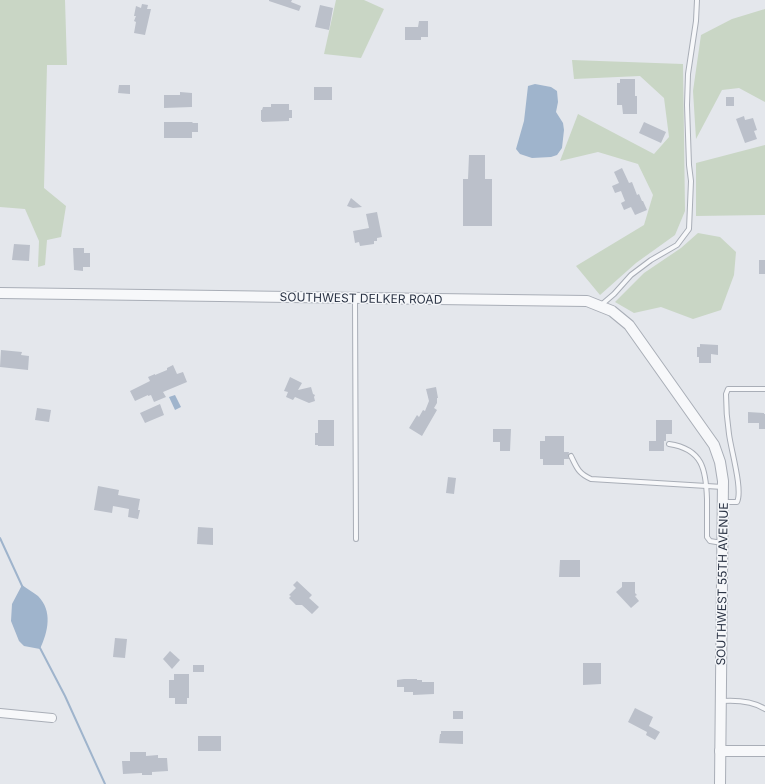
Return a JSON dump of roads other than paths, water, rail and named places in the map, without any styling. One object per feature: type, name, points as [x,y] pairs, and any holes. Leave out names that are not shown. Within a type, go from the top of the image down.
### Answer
[{"type":"street","name":"SOUTHWEST DELKER ROAD","points":[[0,293],[587,301],[612,311],[628,325],[679,396]]},
{"type":"street","name":"SOUTHWEST 55TH AVENUE","points":[[679,396],[716,449],[720,462],[723,487],[720,784]]},
{"type":"street","points":[[0,713],[52,718]]},
{"type":"street","points":[[720,751],[765,751]]},
{"type":"lane","points":[[600,306],[614,294],[631,275],[651,260],[677,245],[689,229],[691,181],[687,105],[688,74],[696,20],[697,0]]},
{"type":"lane","points":[[355,298],[356,539]]},
{"type":"lane","points":[[723,502],[737,502],[739,498],[739,488],[729,434],[726,394],[728,389],[765,388]]},
{"type":"lane","points":[[669,444],[680,446],[689,450],[698,459],[704,469],[706,486],[707,537],[710,541],[722,543]]},
{"type":"lane","points":[[571,456],[577,469],[582,475],[591,479],[723,487]]},
{"type":"lane","points":[[721,701],[732,700],[750,703],[765,709]]},
{"type":"water","points":[[535,84],[551,87],[557,91],[558,102],[556,112],[563,123],[564,130],[562,148],[557,155],[551,157],[532,158],[520,154],[516,149],[524,121],[528,86]]},
{"type":"water","points":[[175,395],[181,407],[175,410],[169,397]]},
{"type":"water","points":[[22,585],[38,596],[46,608],[48,622],[47,629],[40,649],[24,646],[19,641],[11,621],[12,604]]},
{"type":"waterway","points":[[0,538],[23,588]]},
{"type":"waterway","points":[[40,648],[65,696],[105,784]]}]
